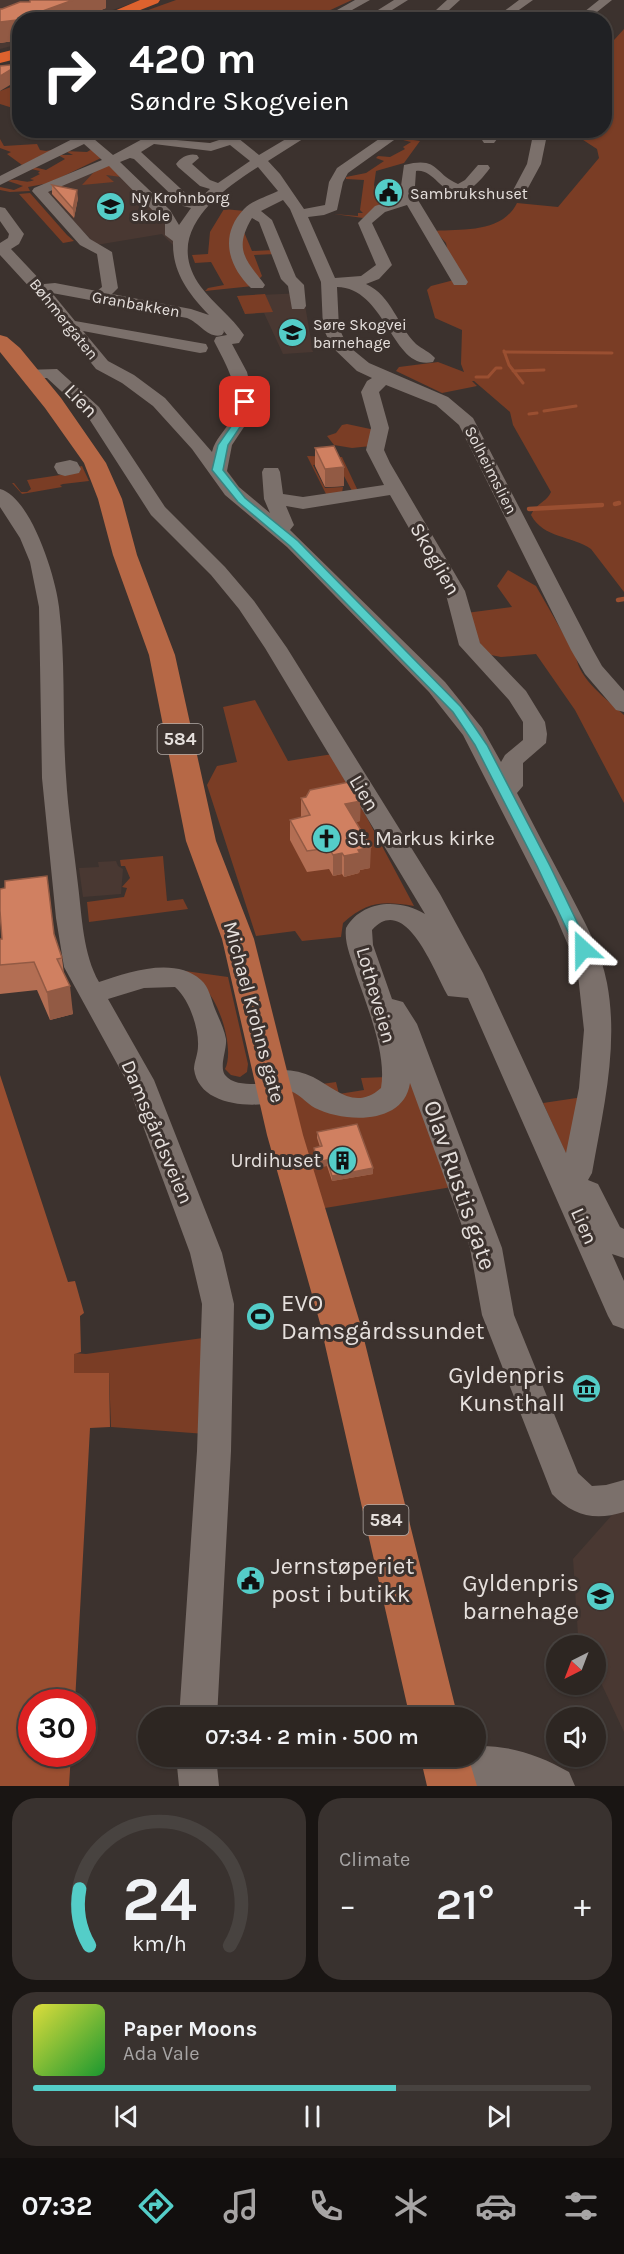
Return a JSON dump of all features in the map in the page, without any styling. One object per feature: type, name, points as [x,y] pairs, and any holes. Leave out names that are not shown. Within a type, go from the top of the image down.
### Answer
[{"type":"highway","points":[[121,12],[153,0]]},
{"type":"highway","points":[[134,12],[165,0]]},
{"type":"main road","name":"Michael Krohns gate","points":[[0,342],[13,352],[85,446],[110,499],[125,555],[162,654],[201,841],[238,939],[285,1135],[340,1323],[431,1707]]},
{"type":"street","points":[[340,12],[364,0]]},
{"type":"street","points":[[381,12],[402,0]]},
{"type":"street","points":[[440,12],[454,0]]},
{"type":"street","points":[[509,12],[527,0]]},
{"type":"street","points":[[590,12],[606,0]]},
{"type":"street","points":[[0,181],[85,138],[169,217],[176,235],[180,258],[189,279],[206,305],[236,335],[233,339],[222,341]]},
{"type":"street","points":[[100,297],[110,288],[104,252],[85,242],[39,191],[112,161],[156,138]]},
{"type":"street","points":[[159,142],[205,147],[227,138]]},
{"type":"street","points":[[230,138],[260,162],[275,177],[286,193],[299,214],[329,282],[349,283],[364,288],[375,297],[414,352],[426,358]]},
{"type":"street","points":[[176,235],[199,206],[220,188],[298,138]]},
{"type":"street","points":[[299,214],[324,211],[332,207],[336,182],[342,171],[390,138]]},
{"type":"street","points":[[517,196],[535,162],[540,138]]},
{"type":"street","points":[[129,153],[139,156],[188,203],[199,206]]},
{"type":"street","points":[[192,158],[183,164],[205,183],[220,188]]},
{"type":"street","points":[[460,282],[411,200],[408,186],[411,167],[429,167],[449,186],[459,188],[471,184],[483,168]]},
{"type":"street","points":[[257,285],[245,275],[234,245],[239,223],[250,210],[286,193]]},
{"type":"street","points":[[349,283],[373,276],[380,272],[384,265],[366,228],[367,219],[390,204],[411,200]]},
{"type":"street","points":[[250,210],[265,220],[289,279],[296,285],[298,306]]},
{"type":"street","name":"Bøhmergaten","points":[[0,211],[17,234],[14,241],[1,248],[40,289],[71,326],[71,330],[102,365],[128,379],[159,402],[242,500],[278,528],[457,710],[474,733],[569,917],[590,966],[594,984],[598,1030],[591,1100],[577,1173],[565,1183]]},
{"type":"street","name":"Solheimslien","points":[[329,282],[329,319],[334,338],[350,357],[385,378],[442,401],[467,422],[582,650],[593,669],[624,705]]},
{"type":"street","name":"Granbakken","points":[[40,289],[55,288],[199,316],[209,323],[222,341],[238,372],[245,402],[241,418],[223,445],[218,470]]},
{"type":"street","points":[[71,326],[83,326],[200,348]]},
{"type":"street","name":"Lien","points":[[30,374],[51,373],[93,411],[158,511],[218,571],[247,605],[276,648],[427,894],[477,990],[624,1316]]},
{"type":"street","name":"Skoglien","points":[[385,378],[373,385],[370,392],[380,428],[375,450],[455,591],[470,645],[518,696],[534,722],[537,734],[534,743],[513,760],[510,767],[511,786],[505,791]]},
{"type":"street","points":[[271,472],[273,500],[276,511],[284,522],[284,525],[278,528]]},
{"type":"street","points":[[273,500],[303,503],[389,490]]},
{"type":"street","name":"Damsgårdsveien","points":[[0,495],[7,501],[30,538],[42,572],[49,607],[54,777],[77,967],[140,1080],[206,1253],[218,1304],[214,1451],[199,1707]]},
{"type":"street","name":"Lotheveien","points":[[92,995],[116,986],[157,977],[176,979],[192,987],[210,1027],[214,1047],[207,1066],[215,1081],[232,1092],[249,1095],[291,1078],[300,1081],[331,1104],[344,1107],[369,1107],[387,1099],[395,1090],[396,1073],[360,945],[359,931],[364,922],[380,912],[406,914],[418,921],[424,927],[458,989],[477,990]]},
{"type":"street","name":"Olav Rustis gate","points":[[379,1006],[393,1008],[403,1024],[486,1248],[498,1315],[564,1483],[576,1496],[585,1501],[605,1503],[624,1496]]},
{"type":"street","points":[[565,1183],[587,1191],[609,1235],[624,1246]]},
{"type":"street","points":[[448,1770],[486,1765],[517,1768],[538,1775],[555,1786]]},
{"type":"street","points":[[197,1767],[199,1786]]},
{"type":"shaded area","points":[[0,0],[141,0],[107,12],[12,12],[12,46],[0,49]]},
{"type":"shaded area","points":[[176,0],[352,0],[326,12],[143,12]]},
{"type":"shaded area","points":[[624,29],[624,592],[591,549],[550,533],[536,523],[531,515],[551,492],[513,425],[510,412],[474,381],[472,381],[477,386],[442,393],[396,371],[399,367],[438,362],[464,372],[461,364],[462,330],[435,318],[427,290],[431,286],[454,280],[446,243],[435,231],[481,228],[492,225],[510,213],[517,203],[558,207],[599,158],[597,149],[580,138],[612,138],[612,42]]},
{"type":"shaded area","points":[[12,87],[12,108],[0,104],[0,91]]},
{"type":"shaded area","points":[[400,138],[420,141],[404,163],[376,171],[374,185],[380,206],[363,218],[334,214],[358,216],[358,213],[363,213],[360,210],[364,180],[346,179],[346,177],[366,173],[384,161],[376,158],[378,156],[390,157],[405,149],[403,147],[411,142]]},
{"type":"shaded area","points":[[0,139],[4,146],[37,144],[40,150],[56,149],[22,165],[7,154],[11,152],[0,148]]},
{"type":"shaded area","points":[[92,149],[101,158],[49,183],[28,187],[30,191],[0,190],[0,187],[14,190],[23,186],[8,181],[11,180],[27,182],[34,180],[30,179],[40,174],[38,173],[40,171],[31,169],[34,167],[46,170],[65,159],[58,155],[73,155],[65,151],[87,152]]},
{"type":"shaded area","name":"Ny Krohnborg skole","points":[[107,164],[174,219],[174,246],[162,234],[96,245],[47,193]]},
{"type":"shaded area","points":[[109,164],[121,177],[106,175],[114,182],[82,185],[93,173]]},
{"type":"shaded area","points":[[30,193],[74,241],[63,243],[19,194]]},
{"type":"shaded area","points":[[224,209],[245,211],[233,232],[253,286],[205,291],[208,288],[224,285],[211,262],[195,263],[192,255],[208,254],[210,232]]},
{"type":"shaded area","points":[[241,225],[252,251],[274,250],[275,254],[254,255],[262,276],[260,278],[250,278],[237,249]]},
{"type":"shaded area","name":"Søre Skogvei barnehage","points":[[303,293],[313,352],[283,354],[264,313],[245,314],[237,296]]},
{"type":"shaded area","points":[[265,294],[273,312],[245,314],[237,296]]},
{"type":"shaded area","points":[[342,425],[375,430],[371,446],[352,448],[334,445],[327,436],[336,433]]},
{"type":"shaded area","points":[[307,456],[342,457],[358,491],[352,491],[337,463],[313,465],[325,488],[343,487],[342,493],[327,496]]},
{"type":"shaded area","points":[[82,466],[89,481],[63,484],[60,485],[62,487],[22,494],[12,483],[21,492],[27,492],[31,489],[27,480],[80,472],[78,467]]},
{"type":"shaded area","points":[[508,570],[536,586],[576,656],[582,673],[624,715],[624,803],[575,710],[536,654],[501,657],[486,654],[468,621],[466,613],[512,607],[497,586]]},
{"type":"shaded area","name":"St. Markus kirke","points":[[255,700],[288,761],[333,754],[414,906],[384,903],[360,910],[343,923],[341,937],[302,941],[295,931],[256,936],[207,785],[217,766],[237,762],[223,707]]},
{"type":"shaded area","points":[[163,856],[167,901],[183,899],[188,909],[89,922],[87,902],[124,897],[127,888],[122,887],[130,878],[125,866],[121,866],[120,860]]},
{"type":"shaded area","points":[[116,861],[123,869],[121,894],[83,897],[79,868],[99,867],[98,862]]},
{"type":"shaded area","points":[[185,971],[228,977],[248,1064],[247,1072],[240,1077],[231,1075],[225,1069],[228,1061],[227,1038],[215,1002],[203,987],[186,978]]},
{"type":"shaded area","points":[[414,1056],[464,1185],[307,1211],[285,1135],[291,1079],[308,1086],[336,1082],[339,1094],[364,1090],[361,1078],[387,1077]]},
{"type":"shaded area","points":[[0,1075],[68,1282],[75,1281],[84,1313],[80,1316],[81,1352],[74,1354],[74,1373],[109,1373],[110,1427],[90,1428],[76,1689],[18,1689],[18,1767],[70,1767],[69,1786],[0,1786]]},
{"type":"shaded area","points":[[583,1097],[566,1154],[543,1103]]},
{"type":"shaded area","points":[[203,1338],[206,1434],[111,1427],[109,1373],[74,1374],[74,1353],[86,1354]]},
{"type":"shaded area","name":"Gyldenpris barnehage","points":[[624,1511],[624,1732],[606,1693],[606,1635],[578,1635],[573,1559],[612,1515]]},
{"type":"building","points":[[30,0],[73,0],[40,12],[12,12],[12,21],[0,22],[0,9],[20,2],[30,2]]},
{"type":"building","points":[[12,65],[12,69],[0,76],[0,66]]},
{"type":"building","points":[[52,185],[77,190],[73,209]]},
{"type":"building","points":[[334,446],[344,467],[325,469],[315,448]]},
{"type":"building","points":[[349,782],[361,801],[345,804],[371,847],[358,850],[360,853],[344,856],[342,853],[333,855],[329,848],[307,851],[290,820],[310,815],[301,798],[306,797],[310,790]]},
{"type":"building","points":[[47,876],[54,934],[62,958],[57,959],[70,986],[47,992],[34,962],[0,965],[0,939],[2,939],[0,889],[5,888],[5,881]]},
{"type":"building","name":"Urdihuset","points":[[357,1124],[373,1168],[332,1176],[327,1160],[318,1162],[314,1148],[322,1146],[317,1132]]},
{"type":"waterway","points":[[504,352],[612,353]]},
{"type":"waterway","points":[[504,352],[514,371]]},
{"type":"waterway","points":[[476,377],[488,377],[496,368],[501,368]]},
{"type":"waterway","points":[[514,371],[544,370]]},
{"type":"waterway","points":[[514,371],[523,383]]},
{"type":"waterway","points":[[544,411],[576,406]]},
{"type":"waterway","points":[[529,414],[537,413]]},
{"type":"waterway","points":[[615,504],[619,503]]},
{"type":"waterway","points":[[529,509],[602,505]]},
{"type":"waterway","points":[[618,600],[624,599]]},
{"type":"place","name":"Sambrukshuset","points":[[389,193]]},
{"type":"place","name":"Ny Krohnborg skole","points":[[110,206]]},
{"type":"place","name":"Søre Skogvei barnehage","points":[[292,333]]},
{"type":"place","name":"St. Markus kirke","points":[[326,838]]},
{"type":"place","name":"Urdihuset","points":[[342,1160]]},
{"type":"place","name":"EVO Damsgårdssundet","points":[[260,1317]]},
{"type":"place","name":"Gyldenpris Kunsthall","points":[[586,1389]]},
{"type":"place","name":"Jernstøperiet post i butikk","points":[[250,1580]]},
{"type":"place","name":"Gyldenpris barnehage","points":[[600,1597]]},
{"type":"route","points":[[245,402],[241,418],[223,445],[218,470],[232,491],[294,543],[457,710],[481,745],[544,866],[583,949]]}]
